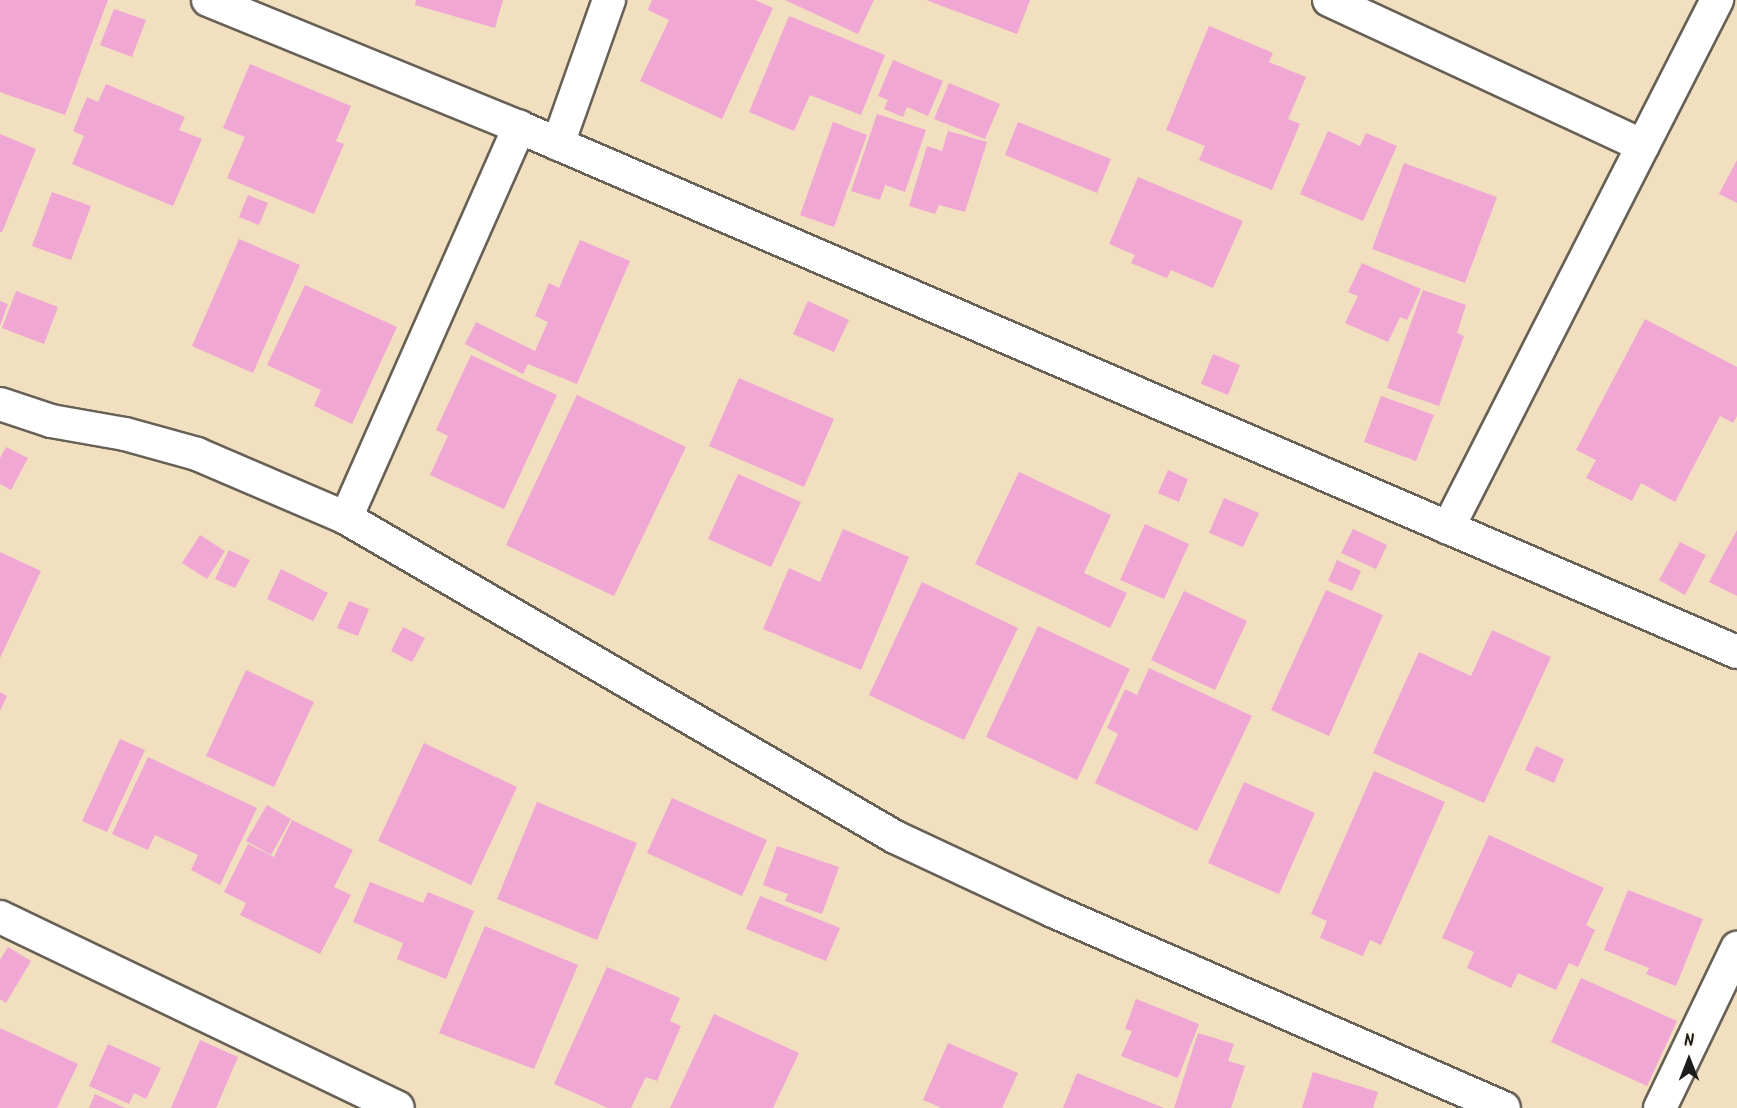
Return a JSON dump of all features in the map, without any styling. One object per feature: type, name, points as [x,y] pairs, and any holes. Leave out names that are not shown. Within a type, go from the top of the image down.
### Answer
[{"type":"street","points":[[208,0],[519,127],[1737,652]]},
{"type":"street","points":[[558,144],[609,0]]},
{"type":"street","points":[[1329,0],[1643,146]]},
{"type":"street","points":[[1448,528],[1717,0]]},
{"type":"street","points":[[346,518],[519,127]]},
{"type":"street","points":[[0,404],[51,421],[125,434],[197,454],[346,518],[895,837],[1053,911],[1504,1108]]},
{"type":"street","points":[[0,916],[398,1108]]},
{"type":"street","points":[[1660,1108],[1737,948]]},
{"type":"building","points":[[0,0],[108,0],[65,115],[0,92]]},
{"type":"building","points":[[416,0],[503,0],[495,28],[415,5]]},
{"type":"building","points":[[652,0],[755,0],[773,8],[722,119],[640,81],[669,20],[648,10]]},
{"type":"building","points":[[785,0],[874,0],[858,34]]},
{"type":"building","points":[[926,0],[1030,0],[1017,34]]},
{"type":"building","points":[[114,9],[146,20],[132,57],[100,45]]},
{"type":"building","points":[[789,16],[885,55],[861,115],[810,95],[794,131],[749,112]]},
{"type":"building","points":[[1209,26],[1273,53],[1269,62],[1306,77],[1288,119],[1300,124],[1272,190],[1199,160],[1205,146],[1166,130]]},
{"type":"building","points":[[893,60],[943,81],[928,116],[907,107],[903,117],[884,109],[888,100],[878,96]]},
{"type":"building","points":[[250,64],[351,106],[336,141],[344,144],[314,214],[227,178],[245,137],[223,128]]},
{"type":"building","points":[[949,83],[1000,104],[985,139],[934,119]]},
{"type":"building","points":[[106,84],[185,117],[179,130],[202,139],[173,206],[72,164],[84,136],[73,131],[87,97],[98,102]]},
{"type":"building","points":[[877,114],[926,130],[905,192],[885,185],[880,200],[851,191]]},
{"type":"building","points":[[833,122],[867,135],[834,227],[800,215]]},
{"type":"building","points":[[1018,122],[1111,159],[1097,193],[1005,155]]},
{"type":"building","points":[[948,131],[987,142],[965,212],[939,205],[935,214],[909,206],[927,146],[942,151]]},
{"type":"building","points":[[1328,131],[1360,146],[1366,133],[1397,146],[1363,221],[1300,194]]},
{"type":"building","points":[[0,134],[36,149],[2,232],[0,232]]},
{"type":"building","points":[[1737,160],[1737,203],[1719,194]]},
{"type":"building","points":[[1404,163],[1497,197],[1465,283],[1372,249]]},
{"type":"building","points":[[1138,177],[1243,221],[1213,288],[1171,270],[1167,278],[1131,263],[1135,255],[1109,244]]},
{"type":"building","points":[[52,192],[91,206],[71,260],[32,246]]},
{"type":"building","points":[[248,195],[268,203],[259,225],[239,217]]},
{"type":"building","points":[[239,239],[300,265],[253,373],[192,346]]},
{"type":"building","points":[[580,240],[630,261],[577,384],[528,364],[523,374],[465,344],[476,322],[535,351],[548,322],[535,316],[549,283],[559,288]]},
{"type":"building","points":[[1362,263],[1421,289],[1407,320],[1400,317],[1388,342],[1345,323],[1358,296],[1348,292]]},
{"type":"building","points":[[305,285],[397,327],[352,424],[314,406],[321,390],[267,365]]},
{"type":"building","points":[[1423,290],[1466,305],[1457,333],[1464,336],[1439,406],[1387,388]]},
{"type":"building","points":[[16,291],[58,307],[44,344],[2,328]]},
{"type":"building","points":[[0,301],[8,304],[0,326]]},
{"type":"building","points":[[808,301],[849,320],[834,352],[793,334]]},
{"type":"building","points":[[1645,319],[1737,367],[1737,416],[1733,423],[1720,416],[1675,502],[1641,483],[1632,501],[1586,478],[1596,460],[1576,450]]},
{"type":"building","points":[[1213,354],[1240,365],[1228,395],[1201,384]]},
{"type":"building","points":[[471,355],[557,395],[504,509],[430,475],[448,436],[436,430]]},
{"type":"building","points":[[739,378],[834,419],[804,487],[709,446]]},
{"type":"building","points":[[577,395],[686,447],[614,596],[506,545]]},
{"type":"building","points":[[1381,396],[1434,415],[1416,461],[1364,442]]},
{"type":"building","points":[[6,447],[28,458],[11,490],[0,484],[0,458]]},
{"type":"building","points":[[1168,470],[1188,479],[1179,502],[1158,493]]},
{"type":"building","points":[[1019,472],[1111,515],[1084,573],[1127,593],[1110,628],[975,564]]},
{"type":"building","points":[[738,474],[801,502],[771,567],[708,539]]},
{"type":"building","points":[[1224,498],[1259,513],[1243,547],[1209,533]]},
{"type":"building","points":[[1145,524],[1189,544],[1164,599],[1120,580]]},
{"type":"building","points":[[843,529],[909,557],[861,670],[763,629],[789,568],[820,582]]},
{"type":"building","points":[[1353,529],[1387,545],[1376,569],[1341,553]]},
{"type":"building","points":[[1737,530],[1737,596],[1709,582]]},
{"type":"building","points":[[200,535],[225,551],[207,579],[182,563]]},
{"type":"building","points":[[1680,542],[1706,555],[1685,595],[1659,580]]},
{"type":"building","points":[[229,550],[250,560],[235,588],[215,579]]},
{"type":"building","points":[[0,552],[41,571],[0,658]]},
{"type":"building","points":[[1337,560],[1361,571],[1352,591],[1328,581]]},
{"type":"building","points":[[281,569],[328,593],[313,621],[267,599]]},
{"type":"building","points":[[922,582],[1018,628],[964,740],[869,695]]},
{"type":"building","points":[[1326,590],[1383,615],[1329,736],[1271,710]]},
{"type":"building","points":[[1184,591],[1247,621],[1215,690],[1151,660]]},
{"type":"building","points":[[349,601],[369,609],[358,636],[337,628]]},
{"type":"building","points":[[1038,626],[1130,669],[1077,780],[986,737]]},
{"type":"building","points":[[403,627],[425,638],[412,662],[391,651]]},
{"type":"building","points":[[1492,630],[1551,657],[1484,803],[1373,753],[1419,652],[1471,676]]},
{"type":"building","points":[[1149,668],[1252,716],[1197,831],[1095,783],[1118,734],[1107,728],[1125,689],[1137,695]]},
{"type":"building","points":[[246,670],[314,702],[274,787],[206,756]]},
{"type":"building","points":[[0,692],[7,696],[0,711]]},
{"type":"building","points":[[120,739],[145,750],[107,832],[82,821]]},
{"type":"building","points":[[424,743],[517,787],[471,885],[378,841]]},
{"type":"building","points":[[1536,746],[1564,759],[1554,783],[1525,770]]},
{"type":"building","points":[[148,757],[257,808],[220,885],[191,870],[198,855],[155,835],[148,850],[112,834]]},
{"type":"building","points":[[1374,771],[1445,802],[1381,945],[1370,940],[1363,956],[1320,938],[1327,921],[1311,914]]},
{"type":"building","points":[[1244,782],[1315,813],[1279,894],[1208,863]]},
{"type":"building","points":[[672,798],[767,840],[742,896],[647,853]]},
{"type":"building","points":[[537,802],[637,843],[597,940],[497,899]]},
{"type":"building","points":[[267,805],[291,819],[271,855],[246,841]]},
{"type":"building","points":[[292,820],[353,850],[334,887],[351,895],[320,954],[240,915],[246,903],[224,892],[248,844],[274,857]]},
{"type":"building","points":[[1489,835],[1604,888],[1586,925],[1595,930],[1578,967],[1569,963],[1556,990],[1518,973],[1511,988],[1467,968],[1474,952],[1442,938]]},
{"type":"building","points":[[777,846],[839,867],[822,914],[785,901],[788,894],[763,885]]},
{"type":"building","points":[[370,882],[423,903],[428,892],[474,911],[446,979],[397,959],[403,943],[353,922]]},
{"type":"building","points":[[1628,890],[1703,919],[1676,986],[1646,974],[1649,968],[1604,950]]},
{"type":"building","points":[[760,896],[840,928],[826,961],[746,929]]},
{"type":"building","points":[[485,926],[578,965],[534,1069],[439,1033]]},
{"type":"building","points":[[8,947],[31,961],[6,1003],[0,999],[0,960]]},
{"type":"building","points":[[607,967],[680,998],[670,1021],[681,1026],[657,1081],[646,1077],[631,1108],[608,1108],[554,1084]]},
{"type":"building","points":[[1581,978],[1677,1021],[1647,1086],[1551,1042]]},
{"type":"building","points":[[1136,999],[1199,1024],[1178,1078],[1121,1056],[1132,1031],[1125,1029]]},
{"type":"building","points":[[714,1014],[799,1053],[773,1108],[670,1108]]},
{"type":"building","points":[[0,1028],[78,1064],[57,1108],[0,1108]]},
{"type":"building","points":[[1198,1033],[1234,1044],[1228,1061],[1245,1066],[1231,1108],[1174,1108]]},
{"type":"building","points":[[200,1040],[238,1057],[216,1108],[171,1108]]},
{"type":"building","points":[[948,1043],[1018,1073],[1002,1108],[942,1108],[923,1100]]},
{"type":"building","points":[[108,1044],[161,1068],[146,1099],[134,1093],[129,1104],[89,1086]]},
{"type":"building","points":[[1313,1072],[1378,1092],[1373,1108],[1302,1108]]},
{"type":"building","points":[[1077,1073],[1164,1108],[1063,1108]]},
{"type":"building","points":[[95,1094],[125,1108],[89,1108]]}]
